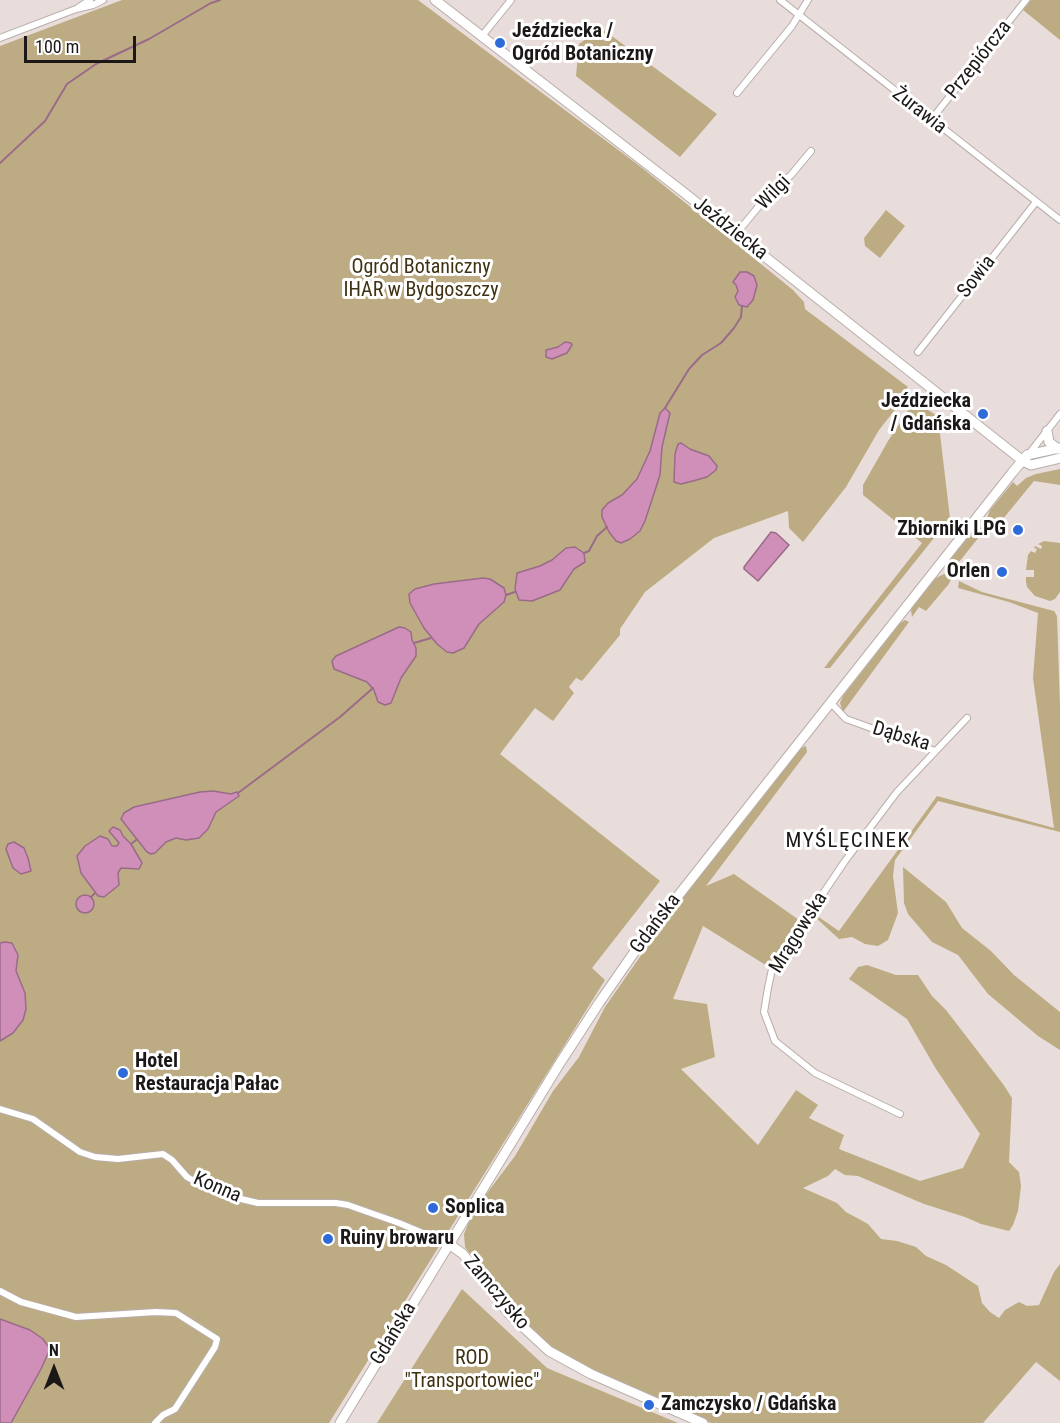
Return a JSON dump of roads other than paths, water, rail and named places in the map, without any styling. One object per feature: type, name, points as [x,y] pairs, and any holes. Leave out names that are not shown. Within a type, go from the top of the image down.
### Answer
[{"type":"main road","name":"Jeździecka","points":[[435,0],[1025,458]]},
{"type":"main road","points":[[1047,431],[1048,442],[1059,452]]},
{"type":"main road","points":[[1025,458],[1059,452]]},
{"type":"main road","name":"Gdańska","points":[[340,1423],[599,1003],[675,898],[1025,458]]},
{"type":"main road","name":"Zamczysko","points":[[449,1244],[463,1254],[509,1314],[549,1351],[591,1374],[703,1423]]},
{"type":"street","points":[[76,9],[90,0]]},
{"type":"street","points":[[0,38],[103,0]]},
{"type":"street","points":[[482,36],[511,0]]},
{"type":"street","name":"Żurawia","points":[[780,0],[1060,220]]},
{"type":"street","points":[[737,93],[792,26],[808,0]]},
{"type":"street","name":"Przepiórcza","points":[[931,120],[1026,0]]},
{"type":"street","name":"Wilgi","points":[[736,234],[769,194],[791,175],[811,151]]},
{"type":"street","name":"Sowia","points":[[918,352],[1035,202]]},
{"type":"street","name":"Gdańska","points":[[1025,458],[1060,414]]},
{"type":"street","name":"Dąbska","points":[[831,702],[846,719],[935,751],[967,718]]},
{"type":"street","name":"Mrągowska","points":[[900,1114],[815,1073],[775,1041],[764,1012],[772,969],[845,861],[897,792],[935,751]]},
{"type":"street","name":"Konna","points":[[0,1109],[33,1119],[80,1152],[95,1157],[118,1159],[163,1154],[188,1177],[224,1195],[258,1203],[348,1205],[449,1244]]},
{"type":"street","points":[[0,1291],[21,1302],[76,1317],[176,1313],[217,1340],[215,1347],[175,1409],[163,1415],[155,1423]]},
{"type":"waterway","points":[[0,163],[45,121],[67,84],[96,64],[149,39],[220,0]]},
{"type":"waterway","points":[[665,408],[689,369],[702,355],[721,343],[734,328],[741,317],[742,306]]},
{"type":"waterway","points":[[584,553],[589,551],[597,536],[607,527]]},
{"type":"waterway","points":[[506,595],[515,592]]},
{"type":"waterway","points":[[414,643],[431,638]]},
{"type":"waterway","points":[[238,793],[340,717],[373,688]]},
{"type":"waterway","points":[[131,844],[136,840]]},
{"type":"waterway","points":[[91,897],[95,893]]},
{"type":"place","name":"Jeździecka / Ogród Botaniczny","points":[[500,43]]},
{"type":"place","name":"Jeździecka / Gdańska","points":[[983,414]]},
{"type":"place","name":"Zbiorniki LPG","points":[[1018,530]]},
{"type":"place","name":"Orlen","points":[[1002,572]]},
{"type":"place","name":"Hotel Restauracja Pałac","points":[[123,1073]]},
{"type":"place","name":"Soplica","points":[[433,1208]]},
{"type":"place","name":"Ruiny browaru","points":[[328,1239]]},
{"type":"place","name":"Zamczysko / Gdańska","points":[[649,1405]]},
{"type":"district","name":"MYŚLĘCINEK","points":[[848,842]]},
{"type":"park label","name":"Ogród Botaniczny IHAR w Bydgoszczy","points":[[421,280]]},
{"type":"park label","name":"ROD \"Transportowiec\"","points":[[472,1370]]}]
